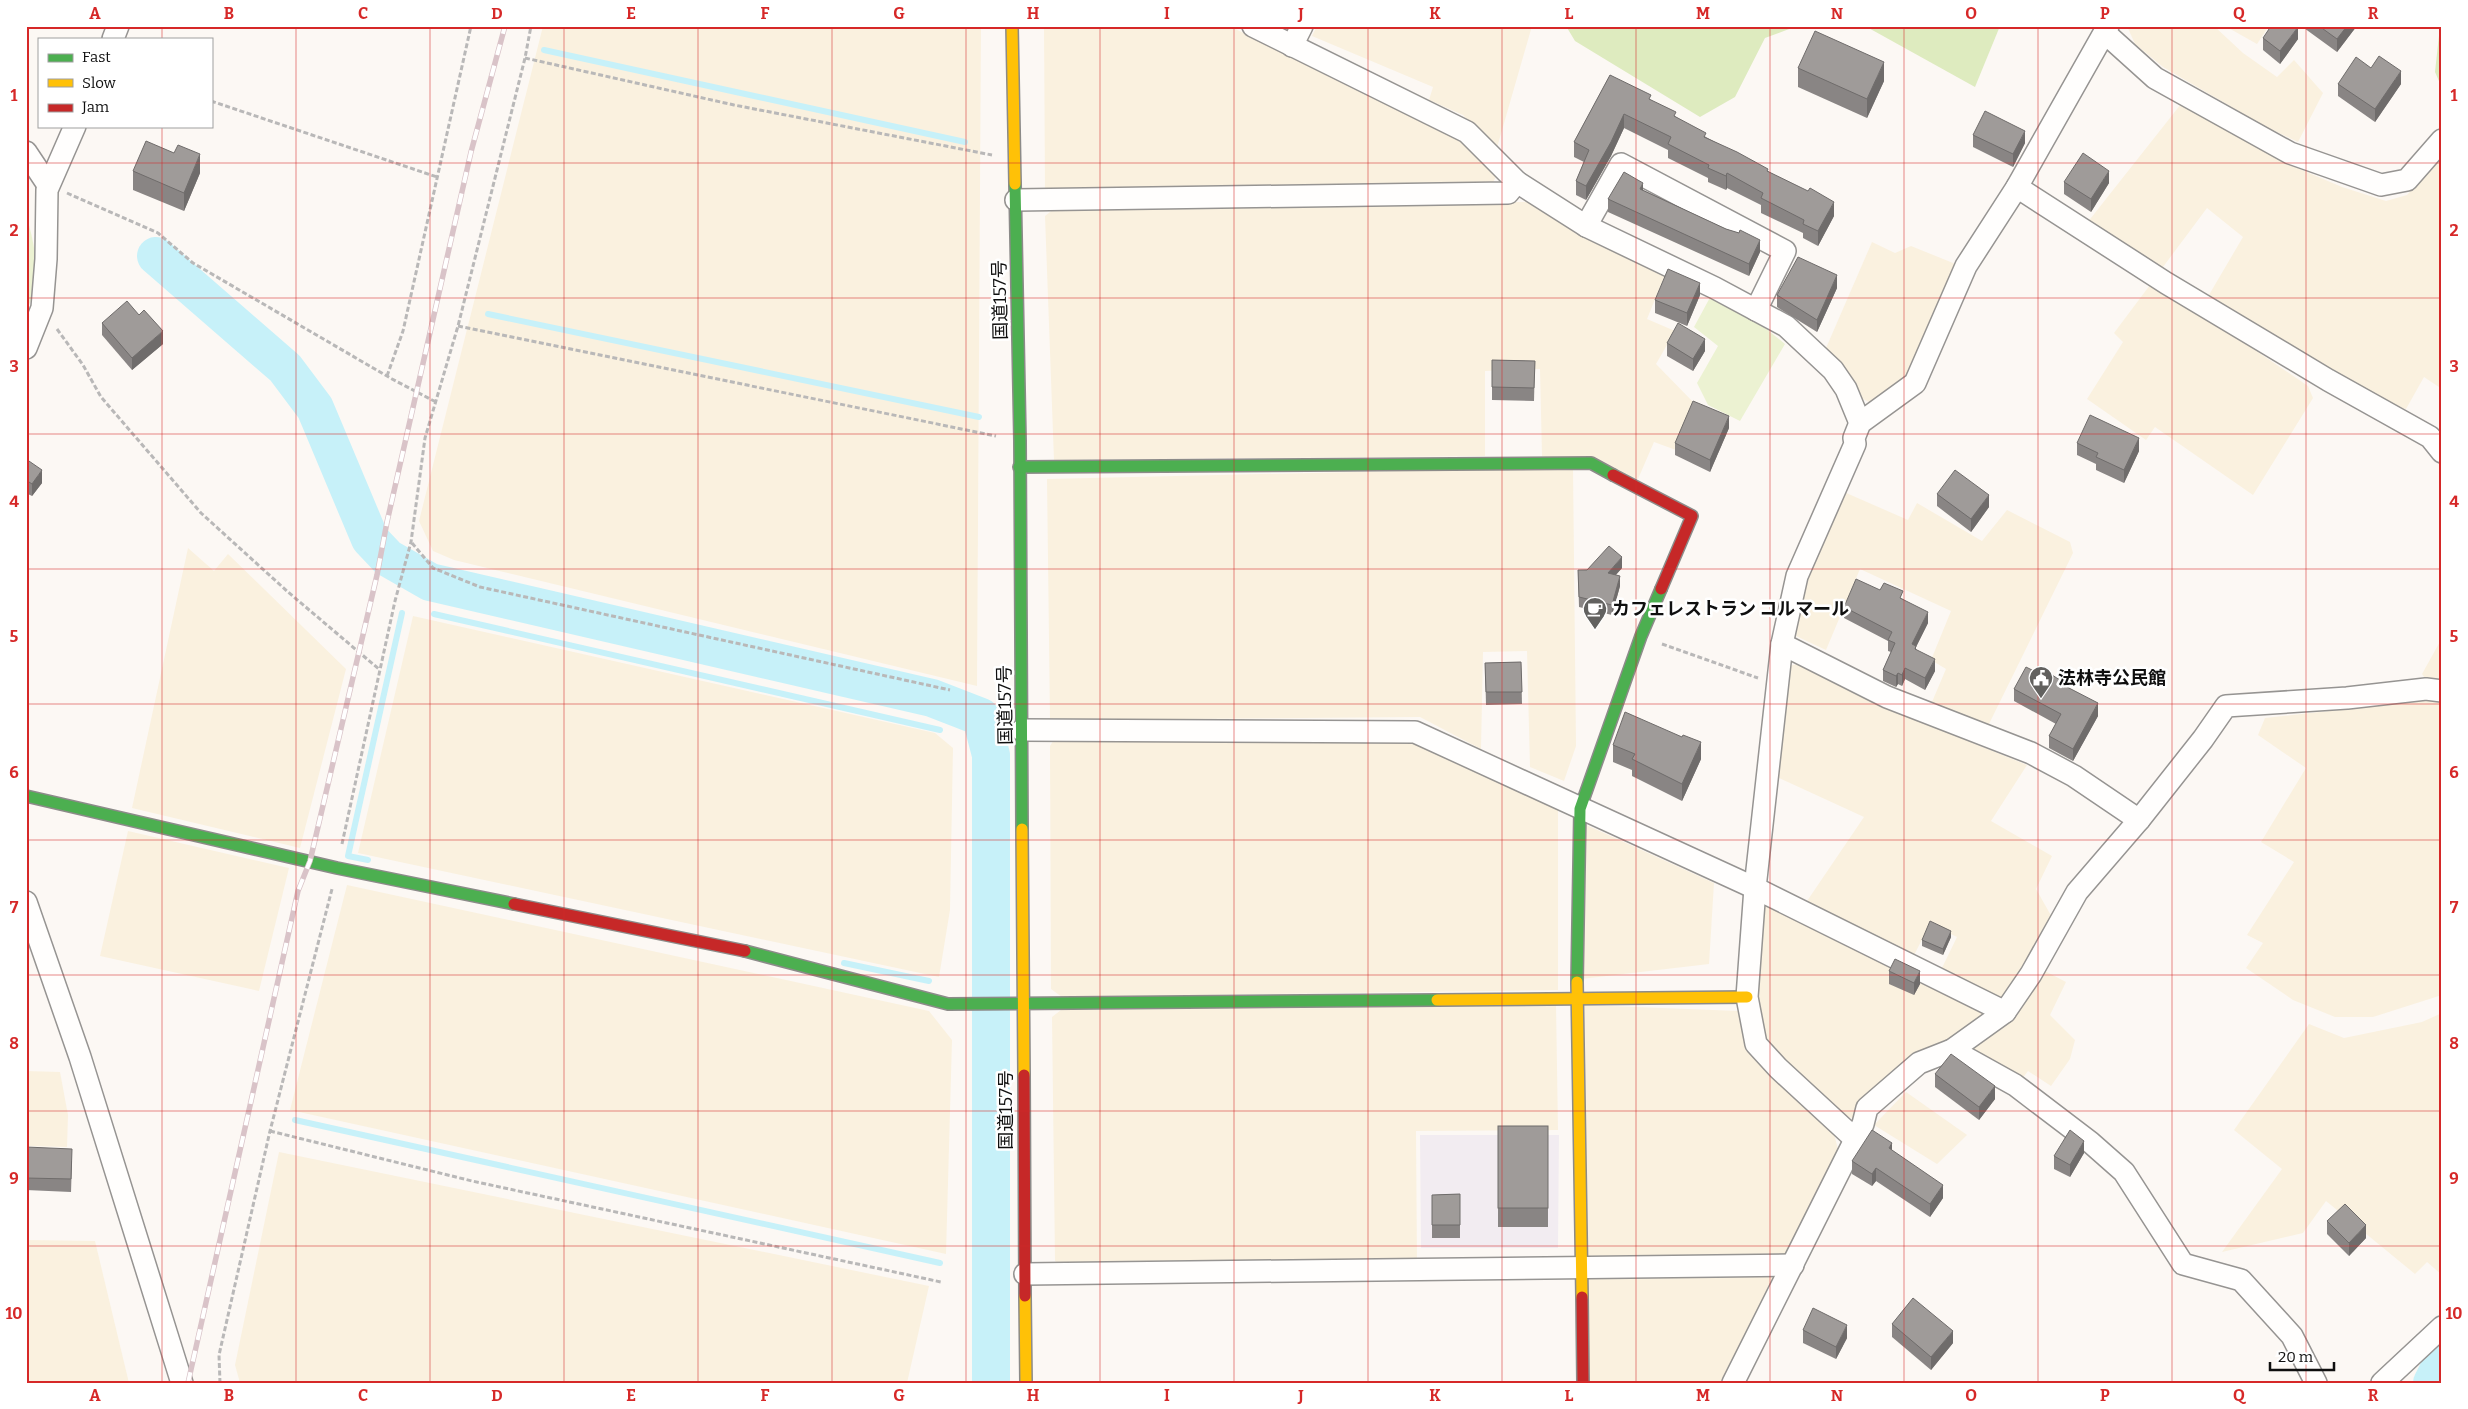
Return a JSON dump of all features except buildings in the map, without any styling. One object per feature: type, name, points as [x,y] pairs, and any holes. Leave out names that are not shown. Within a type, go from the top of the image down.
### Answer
[{"type":"main road","name":"国道157号","points":[[1012,26],[1020,441],[1026,1383]]},
{"type":"main road","points":[[1020,467],[1591,463],[1692,516],[1641,636],[1580,809],[1577,998],[1583,1383]]},
{"type":"main road","points":[[26,796],[337,868],[733,948],[948,1004],[1746,997]]},
{"type":"street","points":[[113,38],[118,26]]},
{"type":"street","points":[[1253,26],[1467,132],[1517,182],[1586,226],[1786,326],[1833,370],[1846,389],[1860,423]]},
{"type":"street","points":[[1292,46],[1302,26]]},
{"type":"street","points":[[1855,1139],[1778,1068],[1756,1044],[1746,997],[1755,888],[1782,644],[1797,576],[1855,444],[1854,438],[1860,423],[1916,383],[1966,266],[2017,187],[2107,30],[2155,78],[2290,153],[2381,185],[2407,180],[2442,140]]},
{"type":"street","points":[[26,348],[42,308],[46,259],[47,188],[74,128]]},
{"type":"street","points":[[26,152],[47,188]]},
{"type":"street","points":[[1586,226],[1620,164],[1785,251],[1756,310]]},
{"type":"street","points":[[1016,200],[1508,193],[1517,182]]},
{"type":"street","points":[[2017,187],[2166,283],[2328,380],[2430,437],[2442,452]]},
{"type":"street","points":[[1782,644],[1887,697],[2031,753],[2074,776],[2139,820]]},
{"type":"street","points":[[1733,1383],[1863,1124],[1867,1108],[1919,1063],[1952,1050],[2005,1012],[2031,974],[2077,892],[2139,820],[2204,739],[2226,706],[2347,698],[2426,689],[2442,691]]},
{"type":"street","points":[[1022,730],[1415,732],[1755,888],[2005,1012]]},
{"type":"street","points":[[26,902],[80,1057],[175,1354],[182,1383]]},
{"type":"street","points":[[1952,1050],[2015,1085],[2090,1142],[2124,1172],[2183,1264],[2241,1280],[2292,1336],[2316,1383]]},
{"type":"street","points":[[1025,1274],[1582,1269],[1793,1265]]},
{"type":"street","points":[[2382,1383],[2442,1327]]},
{"type":"path","points":[[387,376],[404,332],[471,26]]},
{"type":"path","points":[[220,1383],[219,1355],[270,1131],[337,868],[397,592],[411,542],[425,438],[458,326],[525,58],[531,26]]},
{"type":"path","points":[[525,58],[734,105],[1015,159]]},
{"type":"path","points":[[212,101],[437,177]]},
{"type":"path","points":[[47,188],[158,233],[193,264],[387,376],[436,402]]},
{"type":"path","points":[[42,308],[83,365],[101,397],[202,514],[380,670]]},
{"type":"path","points":[[458,326],[1020,441]]},
{"type":"path","points":[[411,542],[434,568],[480,587],[950,690]]},
{"type":"path","points":[[1641,636],[1777,685]]},
{"type":"path","points":[[270,1131],[472,1181],[941,1282]]},
{"type":"shaded area","points":[[543,26],[981,26],[977,686],[454,560],[433,551],[419,521]]},
{"type":"shaded area","points":[[1044,26],[1229,26],[1462,139],[1498,173],[1491,186],[1045,193]]},
{"type":"shaded area","points":[[1317,26],[1532,26],[1496,151],[1463,115],[1429,100],[1433,87],[1312,36]]},
{"type":"shaded area","points":[[2127,26],[2214,26],[2243,53],[2277,77],[2294,60],[2323,93],[2298,142],[2264,126],[2163,67],[2135,44]]},
{"type":"shaded area","points":[[2225,26],[2269,26],[2257,44]]},
{"type":"shaded area","points":[[2181,104],[2290,165],[2342,187],[2386,201],[2407,195],[2442,157],[2442,389],[2424,377],[2406,409],[2377,401],[2206,300],[2243,237],[2207,208],[2160,271],[2087,223]]},
{"type":"shaded area","points":[[1529,202],[1665,275],[1647,319],[1675,331],[1656,364],[1695,404],[1676,450],[1654,442],[1638,479],[1542,456],[1540,369],[1485,371],[1485,456],[1054,460],[1045,216],[1060,204]]},
{"type":"shaded area","points":[[1872,242],[1895,253],[1911,246],[1958,265],[1910,372],[1871,403],[1859,397],[1823,355]]},
{"type":"shaded area","points":[[2153,281],[2308,386],[2313,398],[2253,495],[2155,427],[2146,440],[2087,399],[2123,342],[2114,333]]},
{"type":"shaded area","points":[[1573,467],[1576,746],[1564,781],[1530,767],[1527,651],[1483,652],[1481,749],[1420,717],[1050,720],[1047,479]]},
{"type":"shaded area","points":[[1844,492],[1908,520],[1917,503],[1982,541],[2007,510],[2070,542],[2073,553],[1988,726],[1932,702],[1946,669],[1931,660],[1951,611],[1860,569],[1826,650],[1796,636],[1807,574]]},
{"type":"shaded area","points":[[188,548],[214,571],[228,554],[346,669],[300,848],[132,808]]},
{"type":"shaded area","points":[[413,616],[935,733],[953,748],[950,910],[939,977],[358,853]]},
{"type":"shaded area","points":[[2442,638],[2442,687],[2431,686],[2422,674]]},
{"type":"shaded area","points":[[1801,663],[1880,705],[2027,765],[1991,821],[2052,856],[2036,889],[2053,919],[2006,1002],[1939,974],[1957,937],[1930,924],[1911,961],[1805,904],[1864,817],[1777,777],[1789,666]]},
{"type":"shaded area","points":[[2428,700],[2442,702],[2442,995],[2373,1017],[2335,1017],[2293,1000],[2246,968],[2263,943],[2247,935],[2294,862],[2261,842],[2306,768],[2258,735],[2265,718]]},
{"type":"shaded area","points":[[1055,738],[1413,738],[1558,809],[1558,990],[1062,997],[1051,989],[1050,746]]},
{"type":"shaded area","points":[[1582,823],[1714,883],[1709,964],[1581,979]]},
{"type":"shaded area","points":[[128,831],[289,868],[259,991],[100,956]]},
{"type":"shaded area","points":[[347,885],[929,1011],[952,1040],[946,1254],[290,1110]]},
{"type":"shaded area","points":[[1764,894],[1993,1014],[1859,1121],[1842,1114],[1783,1062],[1766,1038],[1755,1006]]},
{"type":"shaded area","points":[[2043,970],[2066,982],[2050,1015],[2075,1040],[2070,1059],[2051,1086],[2028,1071],[2019,1083],[1967,1051],[2002,1029]]},
{"type":"shaded area","points":[[1556,1004],[1558,1130],[1416,1131],[1417,1264],[1065,1268],[1055,1261],[1052,1017],[1061,1010]]},
{"type":"shaded area","points":[[1584,1005],[1739,1011],[1748,1044],[1833,1130],[1839,1153],[1787,1258],[1588,1260]]},
{"type":"shaded area","points":[[2442,1013],[2442,1275],[2427,1262],[2415,1274],[2326,1201],[2303,1233],[2222,1252],[2282,1169],[2234,1130],[2309,1024],[2344,1038],[2422,1022]]},
{"type":"shaded area","points":[[26,1071],[60,1072],[68,1115],[67,1147],[26,1146]]},
{"type":"shaded area","points":[[1906,1092],[1967,1135],[1937,1164],[1874,1125]]},
{"type":"shaded area","points":[[1420,1135],[1559,1135],[1558,1248],[1421,1248]]},
{"type":"shaded area","points":[[279,1152],[929,1286],[907,1383],[240,1383],[235,1365]]},
{"type":"shaded area","points":[[26,1240],[95,1241],[129,1383],[26,1383]]},
{"type":"shaded area","points":[[1586,1273],[1777,1276],[1725,1383],[1587,1383]]},
{"type":"green space","points":[[1566,26],[1797,26],[1765,38],[1735,97],[1700,117],[1575,41]]},
{"type":"green space","points":[[1865,26],[2000,26],[1975,87]]},
{"type":"green space","points":[[2440,26],[2442,26],[2442,88],[2435,72]]},
{"type":"green space","points":[[26,214],[34,250],[36,275],[31,299],[26,311]]},
{"type":"green space","points":[[1713,292],[1748,314],[1785,344],[1740,421],[1708,405],[1697,383],[1718,346],[1694,327]]},
{"type":"waterway","points":[[544,50],[965,142]]},
{"type":"waterway","points":[[156,256],[285,368],[315,408],[370,539],[388,558],[430,582],[932,698],[981,717],[991,755],[991,1383]]},
{"type":"waterway","points":[[488,314],[979,417]]},
{"type":"waterway","points":[[368,860],[348,856],[402,613]]},
{"type":"waterway","points":[[434,614],[940,730]]},
{"type":"waterway","points":[[844,963],[929,981]]},
{"type":"waterway","points":[[295,1120],[940,1263]]},
{"type":"waterway","points":[[2432,1383],[2442,1363]]},
{"type":"railway","points":[[188,1383],[298,891],[310,861],[377,575],[387,522],[471,152],[505,26]]},
{"type":"traffic: fast","points":[[1015,184],[1020,441],[1022,829]]},
{"type":"traffic: fast","points":[[1019,467],[1591,463],[1613,475]]},
{"type":"traffic: fast","points":[[1577,982],[1580,809],[1641,636],[1661,589]]},
{"type":"traffic: fast","points":[[26,796],[337,868],[514,904]]},
{"type":"traffic: fast","points":[[745,951],[948,1004],[1437,1000]]},
{"type":"traffic: slow","points":[[1012,26],[1015,184]]},
{"type":"traffic: slow","points":[[1022,829],[1024,1075]]},
{"type":"traffic: slow","points":[[1577,982],[1582,1297]]},
{"type":"traffic: slow","points":[[1437,1000],[1747,997]]},
{"type":"traffic: slow","points":[[1025,1296],[1026,1383]]},
{"type":"traffic: jam","points":[[1613,475],[1692,516],[1661,589]]},
{"type":"traffic: jam","points":[[514,904],[745,951]]},
{"type":"traffic: jam","points":[[1024,1075],[1025,1296]]},
{"type":"traffic: jam","points":[[1582,1297],[1583,1383]]},
{"type":"place","name":"カフェレストラン コルマール","points":[[1595,630]]},
{"type":"place","name":"法林寺公民館","points":[[2041,699]]}]
